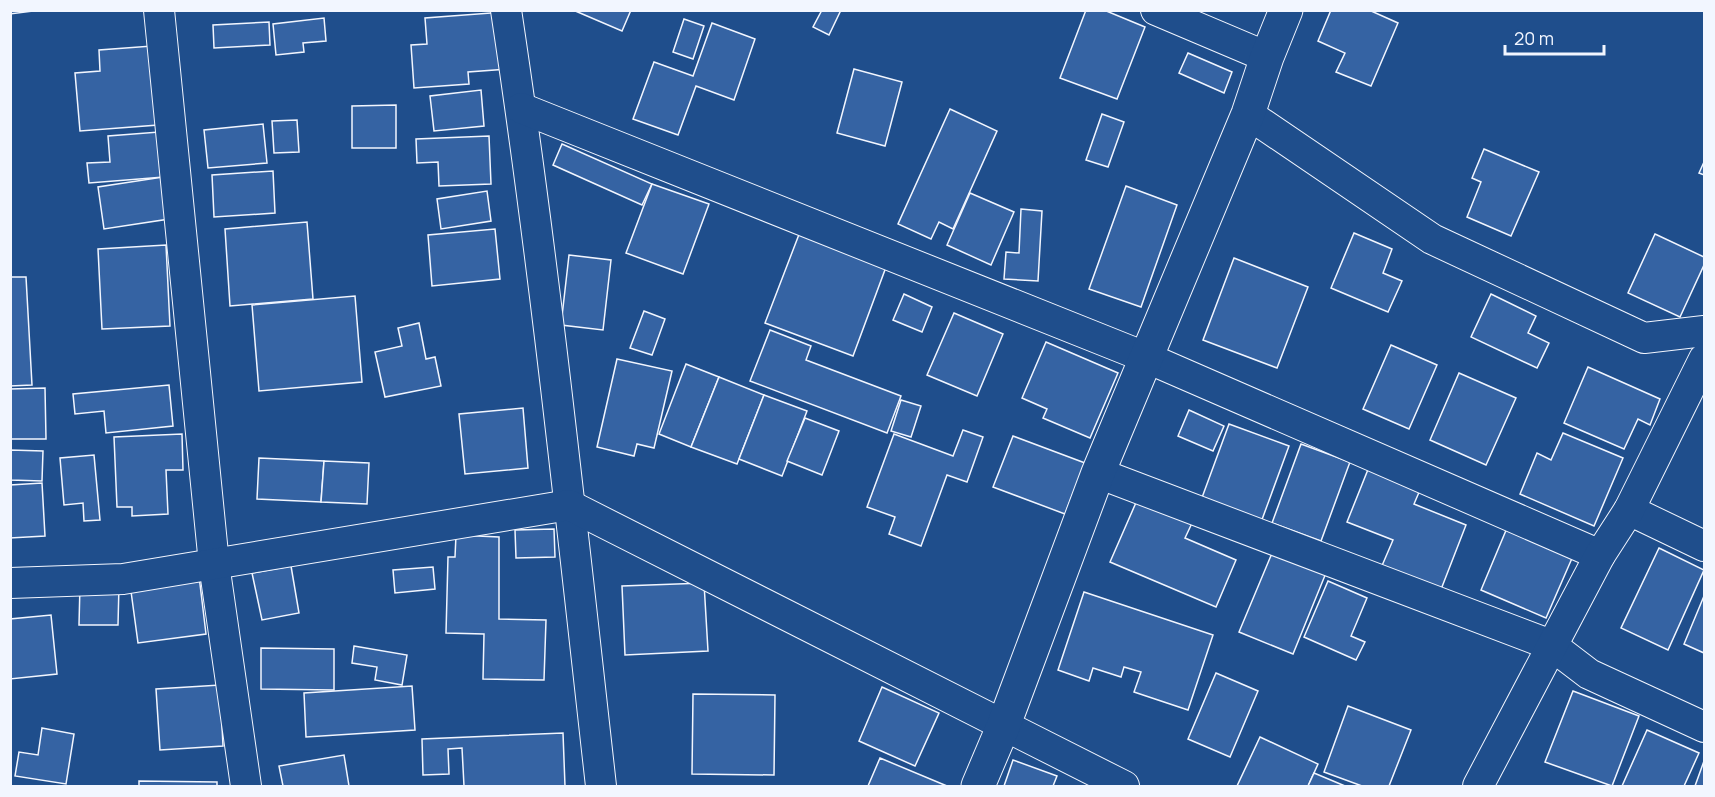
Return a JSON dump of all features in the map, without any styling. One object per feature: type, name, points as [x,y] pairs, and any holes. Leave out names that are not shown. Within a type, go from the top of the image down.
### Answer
[{"type":"street","points":[[159,10],[214,564],[246,786]]},
{"type":"street","points":[[507,10],[521,108],[601,786]]},
{"type":"street","points":[[1156,10],[1267,57]]},
{"type":"street","points":[[978,786],[1003,727],[1098,473],[1248,114],[1286,10]]},
{"type":"street","points":[[521,108],[1145,357],[1600,555]]},
{"type":"street","points":[[1248,114],[1431,239],[1644,338],[1704,331]]},
{"type":"street","points":[[1479,786],[1551,645],[1600,555],[1629,510],[1704,359]]},
{"type":"street","points":[[1098,473],[1551,645],[1589,674],[1704,727]]},
{"type":"street","points":[[10,583],[123,579],[569,505],[1003,727],[1124,786]]},
{"type":"street","points":[[1629,510],[1704,546]]},
{"type":"building","points":[[10,10],[41,10],[10,14]]},
{"type":"building","points":[[573,10],[631,10],[622,31]]},
{"type":"building","points":[[822,10],[841,10],[829,35],[813,27]]},
{"type":"building","points":[[1086,10],[1104,10],[1145,27],[1117,99],[1060,78]]},
{"type":"building","points":[[1331,10],[1369,10],[1398,23],[1371,86],[1336,72],[1345,53],[1318,41]]},
{"type":"building","points":[[504,12],[508,69],[468,72],[469,84],[414,88],[411,45],[427,44],[425,18]]},
{"type":"building","points":[[324,18],[326,41],[303,43],[304,52],[276,55],[273,24]]},
{"type":"building","points":[[684,19],[704,26],[693,59],[673,52]]},
{"type":"building","points":[[269,22],[270,45],[214,48],[213,25]]},
{"type":"building","points":[[712,23],[755,39],[734,100],[696,86],[678,135],[633,119],[654,62],[693,76]]},
{"type":"building","points":[[152,46],[158,125],[80,131],[75,73],[100,71],[99,50]]},
{"type":"building","points":[[1188,53],[1232,72],[1224,93],[1179,73]]},
{"type":"building","points":[[854,69],[902,82],[885,146],[837,133]]},
{"type":"building","points":[[481,90],[484,126],[434,131],[430,96]]},
{"type":"building","points":[[396,105],[396,148],[352,148],[352,106]]},
{"type":"building","points":[[950,109],[997,131],[953,229],[939,222],[931,239],[898,224]]},
{"type":"building","points":[[1102,114],[1124,122],[1108,167],[1086,160]]},
{"type":"building","points":[[297,120],[299,152],[274,153],[272,121]]},
{"type":"building","points":[[263,124],[267,163],[208,168],[204,130]]},
{"type":"building","points":[[159,132],[164,177],[89,183],[87,163],[110,162],[108,136]]},
{"type":"building","points":[[489,136],[491,184],[439,186],[438,162],[417,163],[416,139]]},
{"type":"building","points":[[562,144],[652,184],[642,205],[553,165]]},
{"type":"building","points":[[1484,149],[1539,172],[1511,236],[1467,217],[1481,182],[1472,178]]},
{"type":"building","points":[[1704,162],[1704,175],[1699,173]]},
{"type":"building","points":[[273,171],[275,213],[214,217],[212,175]]},
{"type":"building","points":[[163,177],[169,219],[104,229],[98,187]]},
{"type":"building","points":[[652,184],[709,204],[683,274],[626,253]]},
{"type":"building","points":[[1126,186],[1177,205],[1141,307],[1089,289]]},
{"type":"building","points":[[487,191],[491,221],[441,229],[437,199]]},
{"type":"building","points":[[970,193],[1014,212],[991,265],[947,245]]},
{"type":"building","points":[[1021,209],[1042,211],[1038,281],[1004,279],[1006,252],[1019,253]]},
{"type":"building","points":[[307,222],[313,299],[230,306],[225,229]]},
{"type":"building","points":[[803,224],[886,267],[853,356],[765,323]]},
{"type":"building","points":[[495,229],[500,279],[432,286],[428,235]]},
{"type":"building","points":[[1354,233],[1392,249],[1383,273],[1402,281],[1388,312],[1331,288]]},
{"type":"building","points":[[1655,234],[1704,257],[1704,265],[1680,317],[1628,293]]},
{"type":"building","points":[[166,245],[170,326],[102,329],[98,249]]},
{"type":"building","points":[[569,255],[611,260],[603,330],[561,325]]},
{"type":"building","points":[[1234,258],[1308,287],[1277,368],[1203,340]]},
{"type":"building","points":[[10,277],[26,277],[32,385],[10,386]]},
{"type":"building","points":[[904,294],[932,307],[922,332],[893,320]]},
{"type":"building","points":[[1491,294],[1536,316],[1528,333],[1549,343],[1537,368],[1471,337]]},
{"type":"building","points":[[355,296],[362,382],[259,391],[252,305]]},
{"type":"building","points":[[644,311],[665,319],[652,355],[630,348]]},
{"type":"building","points":[[954,313],[1003,334],[977,396],[927,375]]},
{"type":"building","points":[[419,323],[426,359],[435,357],[441,386],[385,397],[375,352],[402,346],[398,328]]},
{"type":"building","points":[[770,330],[811,346],[806,360],[901,396],[887,433],[750,381]]},
{"type":"building","points":[[1046,342],[1118,373],[1090,438],[1043,418],[1047,409],[1022,398]]},
{"type":"building","points":[[1391,345],[1437,365],[1409,429],[1363,409]]},
{"type":"building","points":[[617,359],[672,371],[654,448],[637,444],[634,456],[597,447]]},
{"type":"building","points":[[686,364],[719,377],[691,447],[659,434]]},
{"type":"building","points":[[1588,367],[1660,399],[1650,425],[1638,419],[1624,449],[1564,423]]},
{"type":"building","points":[[1459,373],[1516,398],[1486,465],[1430,440]]},
{"type":"building","points":[[719,377],[764,395],[737,464],[691,447]]},
{"type":"building","points":[[169,385],[173,426],[106,433],[104,411],[75,414],[73,394]]},
{"type":"building","points":[[45,388],[46,439],[10,439],[10,389]]},
{"type":"building","points":[[764,395],[807,411],[782,476],[739,459]]},
{"type":"building","points":[[901,400],[921,406],[911,437],[891,431]]},
{"type":"building","points":[[523,408],[528,468],[465,474],[459,414]]},
{"type":"building","points":[[1189,410],[1224,426],[1213,451],[1178,436]]},
{"type":"building","points":[[805,418],[839,431],[822,475],[787,461]]},
{"type":"building","points":[[1229,424],[1289,446],[1260,525],[1200,503]]},
{"type":"building","points":[[963,430],[983,437],[967,482],[947,475],[921,546],[889,534],[895,517],[867,507],[894,434],[953,456]]},
{"type":"building","points":[[1563,433],[1623,458],[1594,526],[1520,494],[1537,453],[1551,460]]},
{"type":"building","points":[[182,434],[183,470],[166,470],[168,514],[132,516],[132,507],[117,507],[114,437]]},
{"type":"building","points":[[1013,436],[1085,463],[1065,514],[993,487]]},
{"type":"building","points":[[1301,444],[1350,462],[1321,541],[1272,523]]},
{"type":"building","points":[[10,450],[43,451],[42,481],[10,480]]},
{"type":"building","points":[[94,455],[100,520],[84,521],[83,503],[64,505],[60,458]]},
{"type":"building","points":[[259,458],[324,461],[321,502],[257,499]]},
{"type":"building","points":[[324,461],[369,463],[367,504],[321,502]]},
{"type":"building","points":[[1371,462],[1423,483],[1414,504],[1466,525],[1440,592],[1381,568],[1393,540],[1347,522]]},
{"type":"building","points":[[42,483],[45,536],[10,538],[10,485]]},
{"type":"building","points":[[1138,498],[1193,521],[1185,538],[1236,560],[1216,607],[1110,562]]},
{"type":"building","points":[[1507,528],[1573,556],[1546,618],[1481,590]]},
{"type":"building","points":[[554,529],[555,557],[516,558],[515,530]]},
{"type":"building","points":[[456,535],[499,537],[499,619],[546,620],[544,680],[483,679],[484,634],[446,633],[448,557],[455,557]]},
{"type":"building","points":[[1275,546],[1328,568],[1293,654],[1239,632]]},
{"type":"building","points":[[1659,548],[1704,570],[1668,650],[1621,628]]},
{"type":"building","points":[[291,566],[299,613],[262,620],[252,573]]},
{"type":"building","points":[[433,567],[435,589],[395,593],[393,570]]},
{"type":"building","points":[[199,576],[206,634],[138,643],[130,584]]},
{"type":"building","points":[[1328,581],[1367,598],[1351,636],[1365,642],[1356,660],[1304,637]]},
{"type":"building","points":[[704,583],[708,651],[625,655],[622,586]]},
{"type":"building","points":[[80,585],[119,585],[118,625],[79,625]]},
{"type":"building","points":[[1084,592],[1213,635],[1188,710],[1134,692],[1141,672],[1124,667],[1121,677],[1093,668],[1089,681],[1058,670]]},
{"type":"building","points":[[1704,596],[1704,653],[1684,644]]},
{"type":"building","points":[[51,615],[57,674],[10,679],[10,619]]},
{"type":"building","points":[[354,646],[407,655],[402,685],[375,680],[377,667],[352,663]]},
{"type":"building","points":[[261,648],[334,649],[334,690],[261,689]]},
{"type":"building","points":[[1216,673],[1258,691],[1230,757],[1188,739]]},
{"type":"building","points":[[220,685],[223,746],[160,750],[156,689]]},
{"type":"building","points":[[412,686],[415,730],[306,737],[304,693]]},
{"type":"building","points":[[882,687],[939,713],[915,766],[859,741]]},
{"type":"building","points":[[1573,691],[1639,716],[1612,786],[1545,762]]},
{"type":"building","points":[[693,694],[775,695],[774,775],[692,774]]},
{"type":"building","points":[[1348,706],[1411,730],[1389,786],[1362,786],[1324,772]]},
{"type":"building","points":[[42,728],[74,734],[66,784],[15,776],[19,752],[38,755]]},
{"type":"building","points":[[1647,730],[1699,753],[1684,786],[1622,786]]},
{"type":"building","points":[[563,733],[565,786],[464,786],[462,748],[448,749],[449,774],[423,775],[422,739]]},
{"type":"building","points":[[1260,737],[1318,764],[1308,786],[1237,786]]},
{"type":"building","points":[[344,755],[349,786],[283,786],[279,766]]},
{"type":"building","points":[[880,758],[947,786],[868,786]]},
{"type":"building","points":[[1013,760],[1057,776],[1053,786],[1004,786]]},
{"type":"building","points":[[1704,761],[1704,786],[1695,786]]},
{"type":"building","points":[[1314,773],[1345,786],[1308,786]]},
{"type":"building","points":[[139,781],[217,782],[217,786],[139,786]]}]
